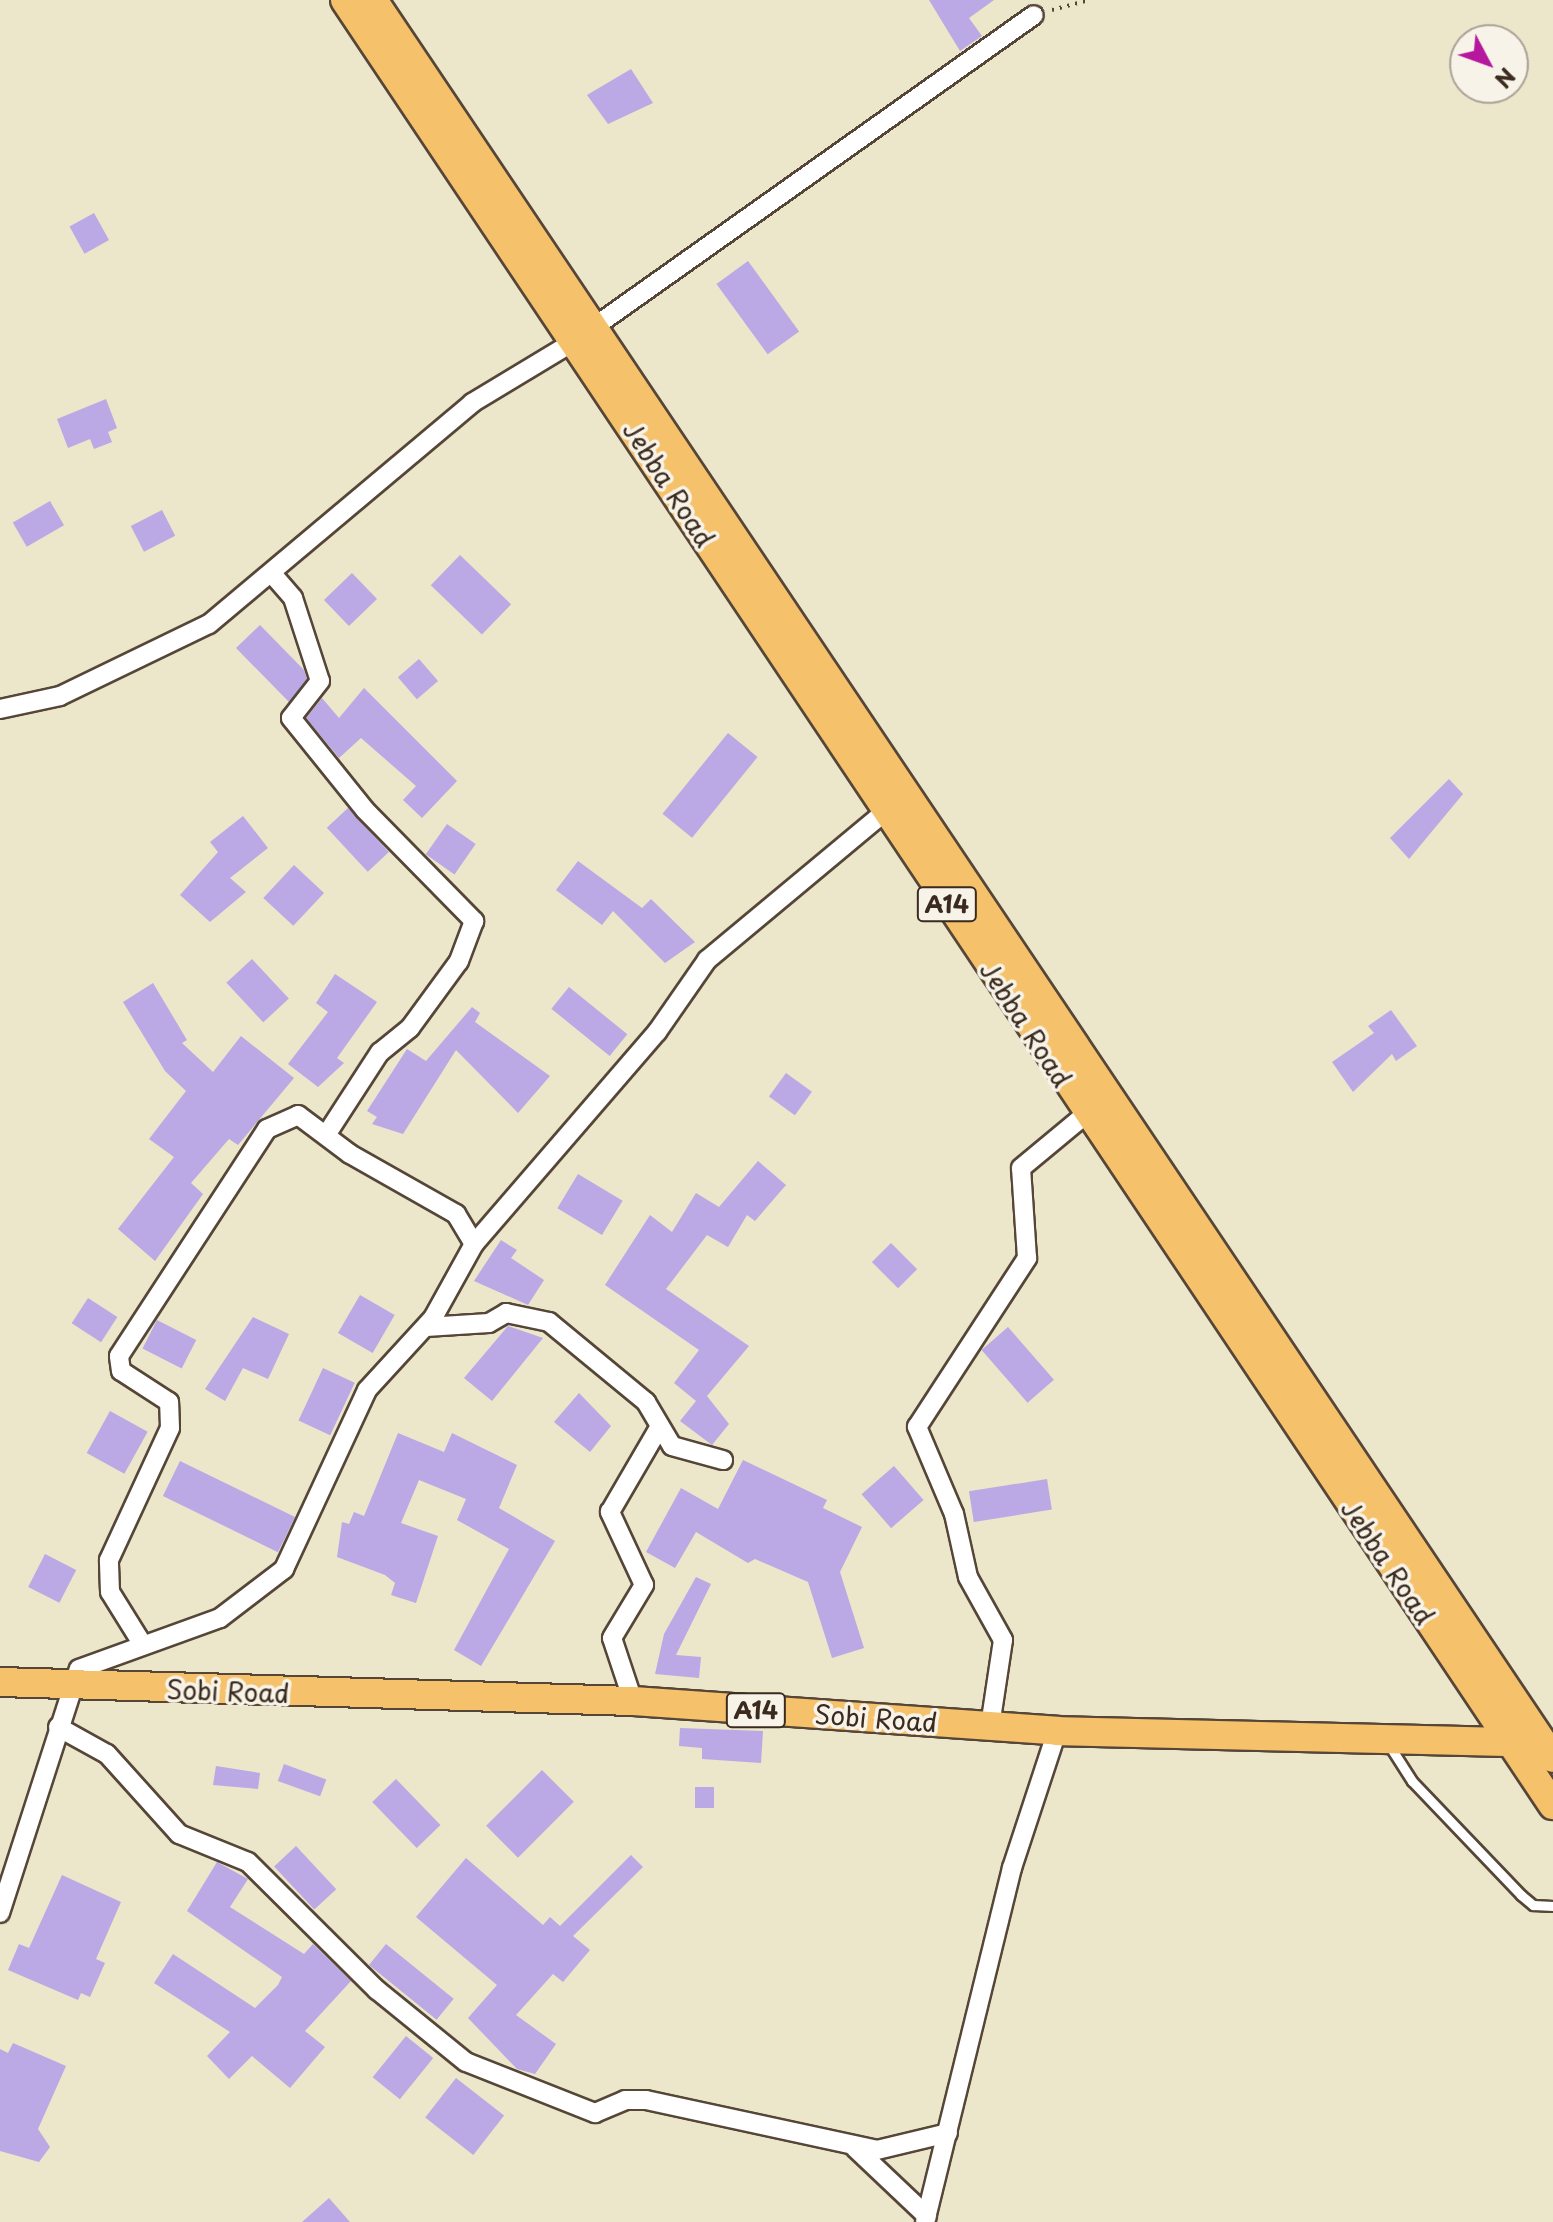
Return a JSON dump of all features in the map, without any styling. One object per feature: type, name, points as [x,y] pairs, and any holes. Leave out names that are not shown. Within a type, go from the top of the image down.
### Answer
[{"type":"highway","name":"Jebba Road","points":[[345,0],[584,334],[886,811],[1086,1114],[1553,1805]]},
{"type":"highway","name":"A14","points":[[373,0],[584,334],[1553,1758]]},
{"type":"highway","name":"Sobi Road","points":[[0,1682],[633,1701],[1057,1731],[1512,1742]]},
{"type":"street","points":[[0,709],[74,689],[209,624],[274,576],[472,403],[584,334],[1034,15]]},
{"type":"street","points":[[274,576],[293,598],[320,681],[291,718],[365,810],[474,921],[459,961],[410,1028],[380,1052],[326,1135]]},
{"type":"street","points":[[0,1913],[71,1684],[88,1660],[220,1618],[284,1569],[367,1390],[426,1327],[474,1244],[657,1032],[707,960],[886,811]]},
{"type":"street","points":[[143,1645],[110,1592],[109,1560],[165,1440],[169,1402],[121,1371],[124,1339],[267,1129],[290,1113],[456,1214],[474,1244]]},
{"type":"street","points":[[990,1726],[1003,1640],[968,1577],[954,1514],[917,1427],[1027,1258],[1021,1168],[1086,1114]]},
{"type":"street","points":[[426,1327],[489,1323],[506,1313],[549,1322],[646,1402],[660,1426],[687,1456],[723,1460]]},
{"type":"street","points":[[633,1701],[612,1638],[644,1585],[610,1512],[660,1426]]},
{"type":"street","points":[[58,1727],[107,1754],[179,1834],[248,1862],[377,1990],[466,2062],[595,2113],[625,2100],[646,2100],[855,2148],[899,2149],[948,2133]]},
{"type":"street","points":[[926,2219],[1012,1868],[1057,1731]]},
{"type":"street","points":[[855,2148],[926,2219]]},
{"type":"lane","points":[[1385,1739],[1412,1781],[1521,1895],[1533,1905],[1553,1906]]},
{"type":"path","points":[[1034,15],[1089,0]]},
{"type":"building","points":[[929,0],[994,0],[969,18],[982,36],[960,51]]},
{"type":"building","points":[[631,69],[653,103],[608,124],[587,95]]},
{"type":"building","points":[[94,213],[109,240],[85,254],[70,227]]},
{"type":"building","points":[[748,261],[799,331],[768,354],[716,284]]},
{"type":"building","points":[[106,399],[117,428],[108,432],[112,442],[94,449],[90,439],[68,448],[57,419]]},
{"type":"building","points":[[50,501],[64,525],[27,547],[13,522]]},
{"type":"building","points":[[162,510],[175,536],[144,552],[131,526]]},
{"type":"building","points":[[460,555],[511,604],[482,635],[431,585]]},
{"type":"building","points":[[352,573],[377,599],[349,626],[324,600]]},
{"type":"building","points":[[260,625],[304,670],[307,679],[289,702],[236,648]]},
{"type":"building","points":[[419,659],[438,681],[417,699],[398,677]]},
{"type":"building","points":[[364,688],[457,781],[422,818],[403,800],[416,786],[361,738],[339,758],[306,718],[322,698],[339,718]]},
{"type":"building","points":[[728,733],[758,757],[692,838],[663,814]]},
{"type":"building","points":[[1449,779],[1463,794],[1409,859],[1390,838]]},
{"type":"building","points":[[348,808],[389,852],[368,872],[327,828]]},
{"type":"building","points":[[243,816],[268,848],[230,878],[246,892],[210,922],[180,895],[218,852],[210,842]]},
{"type":"building","points":[[447,824],[476,844],[454,874],[426,854]]},
{"type":"building","points":[[578,861],[642,908],[651,899],[695,942],[665,963],[613,911],[602,925],[556,890]]},
{"type":"building","points":[[294,865],[324,893],[293,926],[263,898]]},
{"type":"building","points":[[252,959],[289,998],[263,1022],[226,983]]},
{"type":"building","points":[[335,974],[377,1002],[337,1058],[344,1063],[318,1087],[288,1064],[328,1012],[316,1003]]},
{"type":"building","points":[[153,983],[187,1040],[182,1043],[213,1072],[241,1036],[294,1078],[238,1145],[229,1139],[191,1183],[203,1194],[155,1261],[118,1229],[174,1157],[149,1139],[186,1091],[165,1071],[123,1002]]},
{"type":"building","points":[[569,987],[627,1034],[610,1056],[551,1009]]},
{"type":"building","points":[[472,1007],[480,1013],[475,1022],[550,1076],[518,1113],[456,1050],[403,1134],[372,1124],[377,1117],[367,1111],[407,1049],[426,1061]]},
{"type":"building","points":[[1391,1010],[1417,1046],[1396,1061],[1392,1054],[1353,1092],[1332,1062],[1374,1033],[1368,1026]]},
{"type":"building","points":[[786,1073],[812,1092],[795,1115],[769,1096]]},
{"type":"building","points":[[758,1161],[786,1185],[755,1221],[747,1215],[728,1247],[707,1235],[666,1289],[749,1346],[707,1396],[729,1424],[712,1445],[680,1421],[696,1401],[674,1383],[699,1350],[605,1285],[650,1215],[672,1232],[696,1193],[719,1207]]},
{"type":"building","points":[[578,1174],[623,1201],[602,1235],[557,1208]]},
{"type":"building","points":[[501,1240],[517,1250],[511,1258],[544,1280],[528,1305],[474,1281]]},
{"type":"building","points":[[891,1243],[917,1269],[898,1288],[872,1262]]},
{"type":"building","points":[[360,1295],[395,1315],[373,1353],[338,1333]]},
{"type":"building","points":[[88,1298],[117,1317],[101,1342],[72,1323]]},
{"type":"building","points":[[253,1317],[289,1334],[268,1379],[243,1368],[225,1401],[205,1389]]},
{"type":"building","points":[[157,1320],[196,1340],[182,1368],[142,1349]]},
{"type":"building","points":[[508,1326],[543,1338],[492,1401],[464,1378]]},
{"type":"building","points":[[1008,1327],[1054,1380],[1028,1403],[982,1350]]},
{"type":"building","points":[[323,1368],[355,1383],[330,1435],[298,1421]]},
{"type":"building","points":[[579,1393],[611,1426],[590,1452],[554,1422]]},
{"type":"building","points":[[110,1411],[148,1432],[124,1474],[87,1453]]},
{"type":"building","points":[[398,1433],[444,1452],[452,1433],[517,1465],[499,1508],[555,1541],[481,1666],[454,1650],[509,1549],[457,1520],[466,1499],[419,1480],[401,1523],[438,1536],[416,1603],[391,1595],[395,1583],[385,1575],[337,1557],[342,1522],[349,1524],[354,1512],[364,1516]]},
{"type":"building","points":[[743,1460],[827,1500],[823,1508],[862,1527],[840,1572],[864,1648],[832,1658],[808,1582],[755,1559],[748,1563],[696,1532],[675,1568],[646,1552],[681,1488],[718,1509]]},
{"type":"building","points":[[180,1461],[295,1517],[278,1552],[163,1496]]},
{"type":"building","points":[[894,1466],[924,1500],[891,1528],[862,1494]]},
{"type":"building","points":[[1047,1479],[1052,1510],[974,1522],[969,1491]]},
{"type":"building","points":[[45,1554],[76,1570],[59,1603],[28,1587]]},
{"type":"building","points":[[696,1577],[711,1584],[676,1655],[701,1657],[699,1678],[655,1674],[664,1634]]},
{"type":"building","points":[[680,1728],[763,1731],[761,1763],[702,1759],[702,1748],[679,1746]]},
{"type":"building","points":[[284,1764],[326,1779],[320,1796],[278,1781]]},
{"type":"building","points":[[216,1766],[260,1773],[258,1789],[213,1785]]},
{"type":"building","points":[[542,1770],[574,1802],[518,1858],[486,1826]]},
{"type":"building","points":[[396,1779],[440,1825],[417,1848],[372,1802]]},
{"type":"building","points":[[695,1787],[714,1787],[714,1808],[695,1808]]},
{"type":"building","points":[[296,1846],[336,1889],[314,1910],[274,1866]]},
{"type":"building","points":[[631,1855],[643,1867],[573,1936],[590,1950],[563,1982],[553,1974],[516,2015],[556,2044],[535,2074],[517,2069],[468,2018],[497,1985],[416,1917],[466,1858],[543,1925],[550,1917],[560,1926]]},
{"type":"building","points":[[217,1862],[248,1879],[230,1907],[304,1954],[313,1944],[351,1981],[305,2031],[325,2047],[290,2088],[252,2056],[229,2079],[207,2056],[230,2032],[154,1983],[173,1954],[255,2008],[278,1985],[282,1977],[187,1911]]},
{"type":"building","points":[[62,1875],[121,1902],[96,1959],[105,1963],[90,1997],[81,1993],[78,2000],[8,1970],[19,1944],[29,1948]]},
{"type":"building","points":[[386,1944],[454,1999],[437,2020],[369,1965]]},
{"type":"building","points":[[406,2036],[433,2058],[400,2099],[373,2077]]},
{"type":"building","points":[[13,2043],[66,2066],[38,2129],[50,2147],[39,2162],[0,2151],[0,2049],[8,2053]]},
{"type":"building","points":[[456,2078],[504,2116],[473,2155],[425,2117]]},
{"type":"building","points":[[329,2198],[350,2222],[302,2222]]}]
